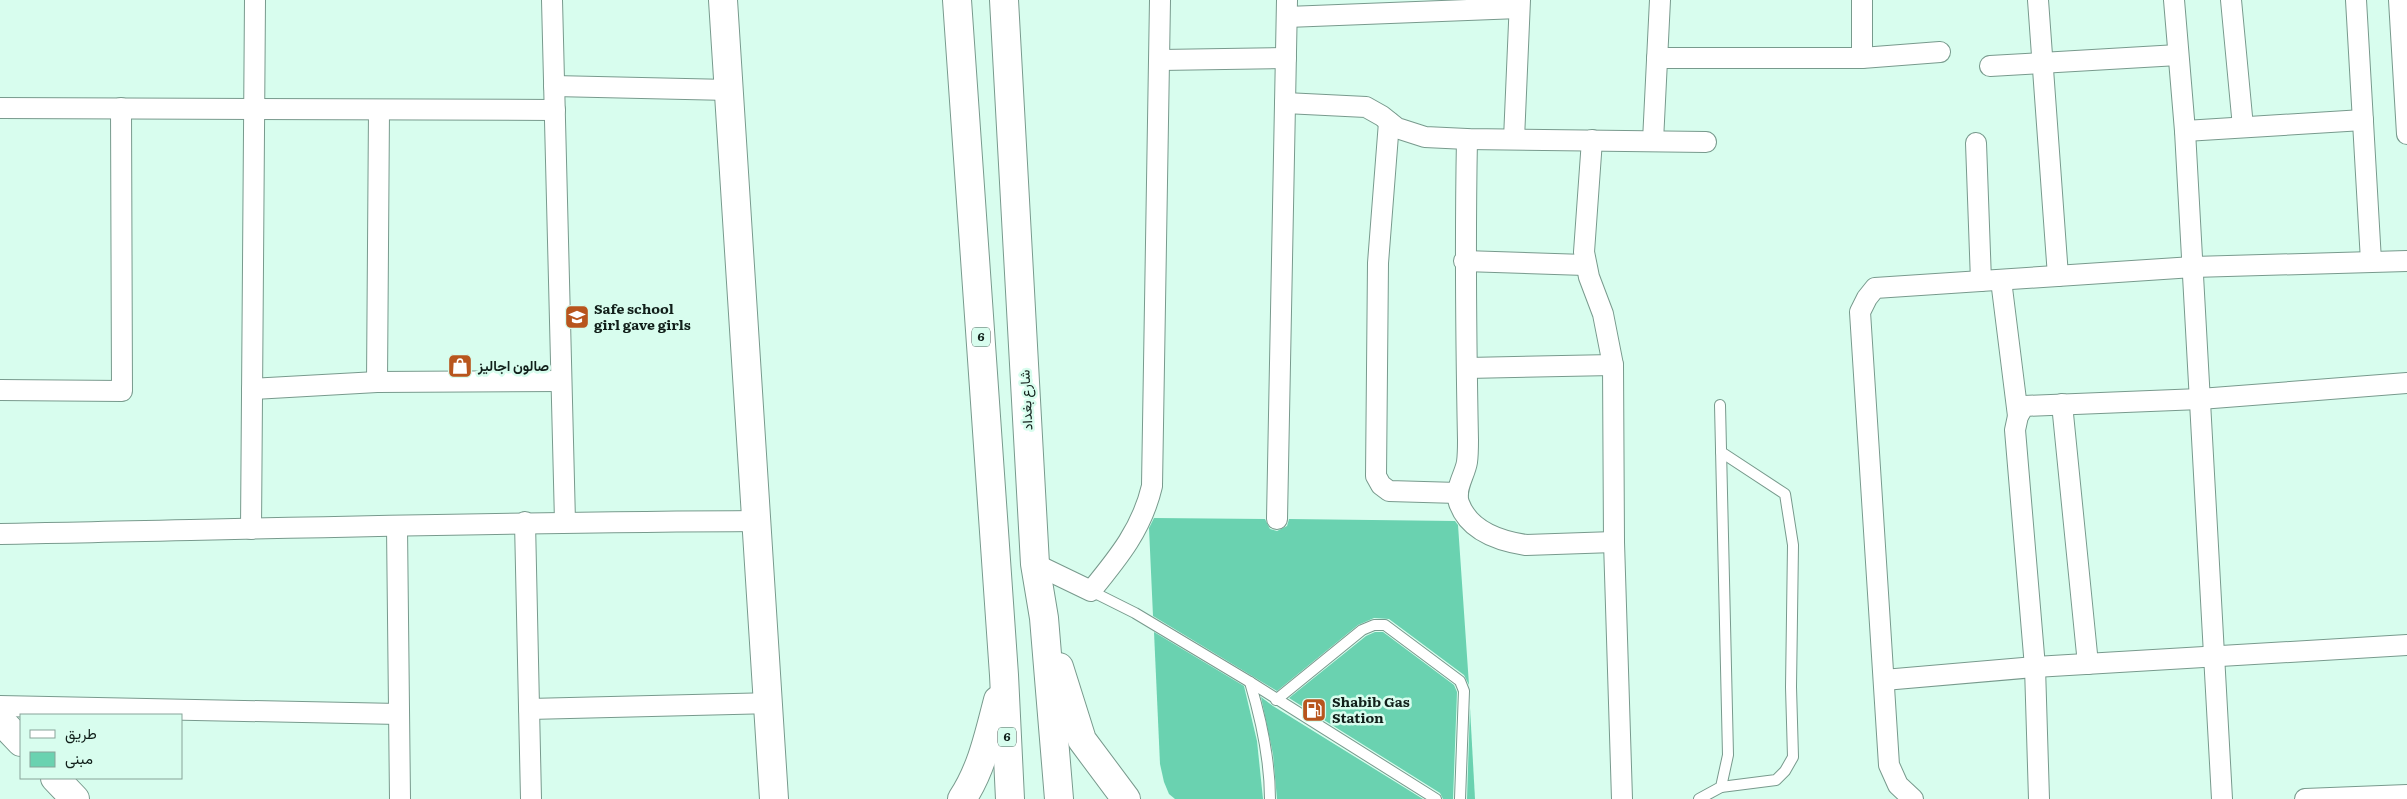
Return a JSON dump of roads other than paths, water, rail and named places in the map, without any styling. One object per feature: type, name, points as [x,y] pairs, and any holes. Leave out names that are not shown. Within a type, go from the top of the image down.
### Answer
[{"type":"main road","points":[[723,0],[770,703],[774,799]]},
{"type":"main road","name":"6","points":[[957,0],[1004,674],[1010,799]]},
{"type":"main road","name":"شارع بغداد","points":[[1004,0],[1035,564],[1044,618],[1059,799]]},
{"type":"main road","points":[[1044,618],[1082,740],[1126,799]]},
{"type":"main road","points":[[962,799],[972,785],[982,761],[1004,674]]},
{"type":"main road","points":[[0,720],[20,741]]},
{"type":"main road","points":[[56,779],[75,799]]},
{"type":"street","points":[[251,530],[255,0]]},
{"type":"street","points":[[552,0],[565,522]]},
{"type":"street","points":[[1035,564],[1090,591],[1120,556],[1137,530],[1152,486],[1161,60],[1160,0]]},
{"type":"street","points":[[1653,141],[1660,0]]},
{"type":"street","points":[[1862,0],[1862,58]]},
{"type":"street","points":[[2038,0],[2058,276]]},
{"type":"street","points":[[2174,0],[2185,131],[2222,799]]},
{"type":"street","points":[[2232,0],[2243,127]]},
{"type":"street","points":[[2356,0],[2371,261]]},
{"type":"street","points":[[2399,0],[2404,25],[2407,134]]},
{"type":"street","points":[[1277,519],[1287,8],[1520,4],[1514,140]]},
{"type":"street","points":[[1657,58],[1862,58],[1940,52]]},
{"type":"street","points":[[1990,66],[2178,55]]},
{"type":"street","points":[[1161,60],[1286,58]]},
{"type":"street","points":[[554,86],[729,90]]},
{"type":"street","points":[[1285,103],[1357,105],[1374,110],[1389,122],[1415,136],[1467,140],[1706,142]]},
{"type":"street","points":[[0,108],[555,110]]},
{"type":"street","points":[[0,390],[122,391],[121,108]]},
{"type":"street","points":[[377,382],[378,110]]},
{"type":"street","points":[[2185,131],[2363,120]]},
{"type":"street","points":[[1389,122],[1378,272],[1376,476],[1381,485],[1389,491],[1458,493]]},
{"type":"street","points":[[1467,140],[1464,261],[1468,453],[1458,493],[1459,502],[1470,520],[1486,534],[1499,539],[1526,545],[1614,542]]},
{"type":"street","points":[[1592,140],[1584,252],[1585,265],[1603,314],[1613,365],[1614,542],[1622,799]]},
{"type":"street","points":[[1976,142],[1982,281]]},
{"type":"street","points":[[1913,799],[1898,785],[1889,765],[1860,312],[1875,288],[2193,267],[2407,260]]},
{"type":"street","points":[[1464,261],[1585,265]]},
{"type":"street","points":[[2001,280],[2018,416]]},
{"type":"street","points":[[1467,368],[1613,365]]},
{"type":"street","points":[[252,389],[377,382],[561,381]]},
{"type":"street","points":[[2039,799],[2035,667],[2015,430],[2018,416],[2024,406],[2200,399],[2407,383]]},
{"type":"street","points":[[2062,404],[2088,664]]},
{"type":"street","points":[[0,534],[397,527],[525,522],[758,521]]},
{"type":"street","points":[[525,522],[531,799]]},
{"type":"street","points":[[397,527],[400,799]]},
{"type":"street","points":[[1884,680],[2035,667],[2214,655],[2407,645]]},
{"type":"street","points":[[529,709],[770,703]]},
{"type":"street","points":[[0,706],[399,714]]},
{"type":"street","points":[[2305,799],[2407,795]]},
{"type":"lane","points":[[1720,405],[1728,754],[1721,787]]},
{"type":"lane","points":[[1699,799],[1721,787],[1776,780],[1785,771],[1793,757],[1791,687],[1793,545],[1785,494],[1721,452]]},
{"type":"lane","points":[[1090,591],[1135,613],[1250,682],[1436,799]]},
{"type":"lane","points":[[1276,700],[1362,630],[1374,625],[1385,625],[1460,681],[1464,691],[1460,799]]},
{"type":"lane","points":[[1250,682],[1257,706],[1270,776],[1270,799]]},
{"type":"place","name":"Safe school girl gave girls","points":[[577,317]]},
{"type":"place","name":"صالون اجاليز","points":[[460,366]]},
{"type":"place","name":"Shabib Gas Station","points":[[1314,710]]}]
